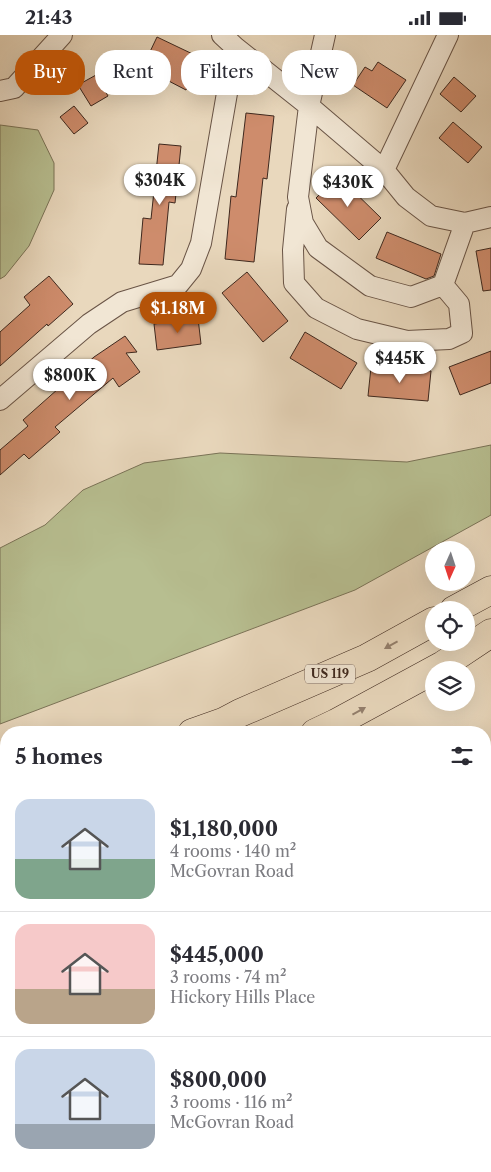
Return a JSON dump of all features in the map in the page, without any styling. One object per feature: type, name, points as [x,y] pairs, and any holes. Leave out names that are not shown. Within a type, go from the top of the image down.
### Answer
[{"type":"highway","points":[[471,601],[491,590]]},
{"type":"highway","name":"US 119","points":[[214,726],[367,658],[425,626]]},
{"type":"highway","points":[[330,726],[443,665],[491,633]]},
{"type":"street","points":[[0,91],[14,88],[62,35]]},
{"type":"street","points":[[324,35],[309,106],[293,250],[294,283],[316,308],[356,329],[407,341],[449,339],[462,333],[459,304],[443,285]]},
{"type":"street","points":[[384,170],[448,35]]},
{"type":"street","points":[[228,41],[309,106],[384,170],[406,197],[431,215],[465,223],[491,217]]},
{"type":"street","points":[[0,400],[89,324],[122,301],[178,285],[191,269],[201,243],[228,41]]},
{"type":"street","points":[[298,197],[302,223],[318,248],[370,286],[411,297],[443,285],[465,223]]},
{"type":"green space","points":[[0,125],[38,130],[54,163],[54,190],[29,246],[5,276],[0,279]]},
{"type":"green space","points":[[491,445],[491,515],[444,541],[425,541],[425,551],[355,590],[0,724],[0,548],[45,525],[83,490],[144,463],[220,453],[407,462]]},
{"type":"building","points":[[157,37],[184,50],[181,50],[181,87],[171,82],[171,50],[151,50]]},
{"type":"building","points":[[378,62],[406,80],[387,108],[357,88],[357,79],[365,67],[372,71]]},
{"type":"building","points":[[95,76],[95,95],[108,96],[91,106],[84,95],[85,81]]},
{"type":"building","points":[[454,77],[476,96],[461,112],[440,94]]},
{"type":"building","points":[[74,106],[88,123],[74,134],[60,117]]},
{"type":"building","points":[[246,113],[274,116],[267,179],[263,178],[254,262],[225,259],[231,196],[236,197]]},
{"type":"building","points":[[453,122],[482,147],[468,163],[439,138]]},
{"type":"building","points":[[159,144],[181,146],[175,203],[169,202],[163,265],[139,264],[143,218],[151,219]]},
{"type":"building","points":[[338,176],[381,218],[359,240],[316,198]]},
{"type":"building","points":[[387,232],[441,254],[434,276],[426,279],[376,258]]},
{"type":"building","points":[[491,248],[491,290],[483,291],[476,251]]},
{"type":"building","points":[[247,272],[288,321],[263,342],[222,293]]},
{"type":"building","points":[[49,276],[73,304],[48,326],[47,324],[0,366],[0,332],[30,305],[24,297]]},
{"type":"building","points":[[198,318],[201,344],[157,350],[154,324]]},
{"type":"building","points":[[305,332],[357,363],[341,389],[290,358]]},
{"type":"building","points":[[125,336],[137,352],[126,353],[140,372],[119,387],[113,378],[55,427],[60,432],[29,459],[24,454],[0,475],[0,450],[28,426],[23,420],[94,357]]},
{"type":"building","points":[[491,351],[491,383],[460,395],[449,367]]},
{"type":"building","points":[[371,367],[431,371],[428,401],[368,396]]}]
